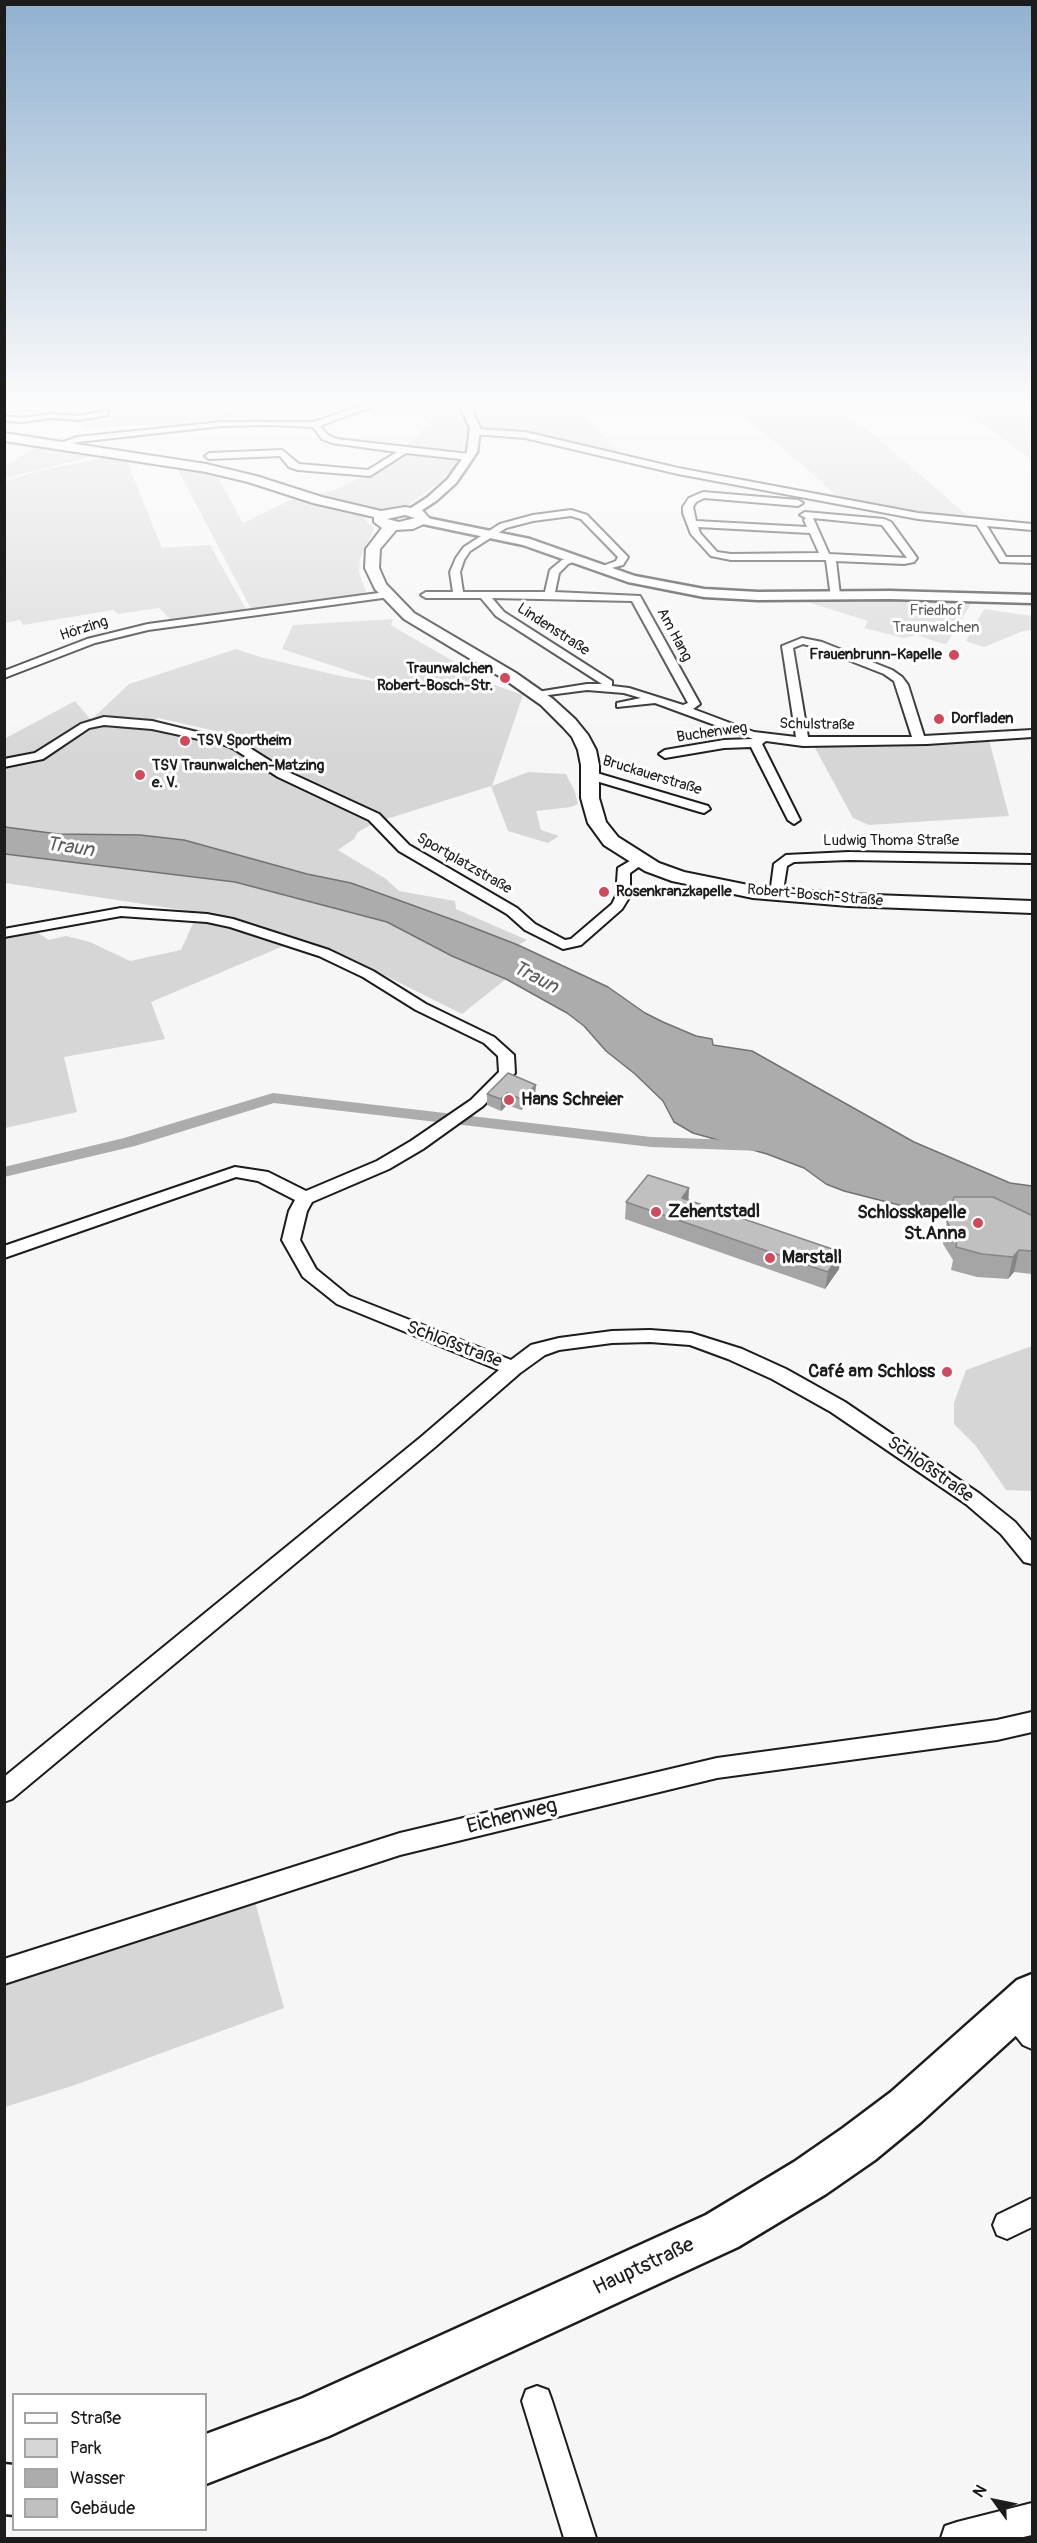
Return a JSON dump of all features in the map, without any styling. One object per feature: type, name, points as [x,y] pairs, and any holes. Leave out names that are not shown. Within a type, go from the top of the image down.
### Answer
[{"type":"main road","name":"Robert-Bosch-Straße","points":[[386,523],[372,558],[375,577],[386,595],[424,626],[489,663],[537,695],[558,712],[580,735],[589,757],[590,798],[597,823],[611,841],[640,861],[664,872],[697,882],[777,894],[1032,907]]},
{"type":"main road","name":"Hauptstraße","points":[[207,2459],[312,2419],[722,2231],[810,2178],[859,2144],[1025,2013]]},
{"type":"street","points":[[441,523],[533,544],[604,570],[648,583],[704,593],[748,596],[835,595],[1032,599]]},
{"type":"street","points":[[458,594],[455,572],[459,560],[467,549],[488,534],[516,523]]},
{"type":"street","points":[[589,523],[623,557],[615,565],[604,570]]},
{"type":"street","points":[[810,523],[828,557],[835,595]]},
{"type":"street","points":[[815,530],[693,524],[696,534],[714,554],[731,557],[911,560],[912,558],[885,523]]},
{"type":"street","points":[[981,523],[1029,527],[1032,537]]},
{"type":"street","points":[[981,523],[1003,560],[1032,560]]},
{"type":"street","points":[[549,595],[554,572],[565,562],[574,558]]},
{"type":"street","name":"Lindenstraße","points":[[486,594],[487,601],[500,614],[608,683],[606,687]]},
{"type":"street","name":"Hörzing","points":[[4,675],[91,641],[175,622],[386,595]]},
{"type":"street","name":"Am Hang","points":[[426,595],[549,595],[628,597],[638,600],[694,704],[684,709]]},
{"type":"street","points":[[803,742],[787,646],[802,641],[818,644],[888,672],[898,679],[902,685],[919,740]]},
{"type":"street","name":"Schulstraße","points":[[537,695],[573,688],[606,687],[656,699],[759,740],[803,742],[919,740],[1032,734]]},
{"type":"street","points":[[621,705],[656,699]]},
{"type":"street","name":"Sportplatzstraße","points":[[4,763],[39,756],[86,726],[104,721],[152,725],[225,741],[282,774],[374,817],[404,848],[512,912],[530,927],[563,945],[576,942],[618,906],[623,896],[623,871],[640,861]]},
{"type":"street","points":[[759,740],[794,820]]},
{"type":"street","name":"Buchenweg","points":[[665,754],[759,740]]},
{"type":"street","name":"Bruckauerstraße","points":[[590,775],[704,809]]},
{"type":"street","name":"Ludwig Thoma Straße","points":[[777,894],[781,864],[791,858],[849,856],[1032,859]]},
{"type":"street","points":[[4,933],[121,912],[207,918],[233,923],[324,953],[368,974],[421,1007],[489,1040],[506,1055],[507,1073],[477,1103],[383,1165],[305,1198],[262,1176],[235,1172],[4,1252]]},
{"type":"street","name":"Schloßstraße","points":[[305,1198],[298,1211],[291,1240],[309,1274],[343,1300],[513,1368],[538,1350],[559,1344],[612,1337],[650,1336],[691,1339],[735,1354],[779,1374],[828,1401],[898,1446],[991,1514],[1008,1528],[1032,1556]]},
{"type":"street","points":[[4,1792],[419,1450],[513,1368]]},
{"type":"street","name":"Eichenweg","points":[[4,1971],[411,1841],[717,1768],[997,1730],[1032,1722]]},
{"type":"street","points":[[537,2401],[580,2538]]},
{"type":"street","points":[[957,2538],[1032,2519]]},
{"type":"green space","points":[[4,523],[152,523],[162,548],[210,545],[248,613],[173,622],[159,608],[118,614],[113,610],[23,625],[20,620],[5,623]]},
{"type":"green space","points":[[206,523],[368,523],[374,529],[360,559],[359,572],[366,592],[348,598],[252,611]]},
{"type":"green space","name":"Friedhof Traunwalchen","points":[[835,597],[973,601],[947,643],[943,644],[917,635],[904,638],[864,628],[868,621],[798,599]]},
{"type":"green space","points":[[984,609],[1032,616],[1032,630],[1023,631],[984,647],[966,641]]},
{"type":"green space","points":[[393,619],[391,625],[399,630],[495,685],[523,695],[492,786],[528,772],[566,774],[578,804],[571,807],[536,811],[541,830],[559,836],[548,843],[508,831],[491,786],[374,823],[358,832],[354,839],[338,850],[386,879],[399,891],[455,901],[456,909],[527,940],[518,945],[351,883],[307,874],[184,840],[140,835],[58,834],[5,827],[4,739],[75,701],[91,720],[129,684],[236,649],[345,677],[382,682],[282,649],[293,625]],"holes":[[[158,718],[220,732],[214,737],[152,722]]]},
{"type":"green space","points":[[989,740],[1009,816],[869,825],[853,818],[814,746]]},
{"type":"green space","points":[[4,854],[235,882],[387,922],[452,956],[506,979],[462,1014],[346,956],[189,911],[5,883]]},
{"type":"green space","points":[[195,919],[213,920],[288,944],[151,1002],[165,1039],[64,1057],[77,1112],[5,1128],[5,937],[33,929],[48,940],[66,936],[90,942],[130,961],[181,950]]},
{"type":"green space","points":[[1032,1346],[1032,1491],[1006,1490],[976,1446],[954,1424],[954,1403],[966,1370]]},
{"type":"green space","points":[[254,1898],[284,2008],[72,2086],[5,2107],[5,1977]]},
{"type":"water","name":"Traun","points":[[5,827],[58,834],[140,835],[184,840],[307,874],[351,883],[518,945],[608,987],[645,1013],[663,1022],[696,1036],[712,1039],[713,1045],[752,1051],[914,1142],[1010,1183],[1032,1186],[1032,1232],[978,1211],[922,1211],[844,1191],[826,1184],[804,1168],[767,1154],[693,1133],[674,1122],[663,1101],[635,1074],[606,1051],[584,1026],[567,1013],[506,979],[452,956],[387,922],[235,882],[5,854]]},
{"type":"building","points":[[508,1073],[536,1085],[521,1099],[507,1093],[501,1099],[487,1094]]},
{"type":"building","points":[[648,1175],[689,1188],[682,1198],[841,1252],[828,1272],[626,1202]]},
{"type":"building","points":[[954,1197],[993,1197],[1031,1215],[1032,1251],[1019,1250],[1013,1257],[982,1254],[956,1247],[957,1238],[947,1222]]},
{"type":"waterway","points":[[4,1172],[129,1142],[273,1098],[651,1142],[761,1146]]},
{"type":"place","name":"Frauenbrunn-Kapelle","points":[[954,655]]},
{"type":"place","name":"Traunwalchen Robert-Bosch-Str.","points":[[505,678]]},
{"type":"place","name":"Dorfladen","points":[[939,719]]},
{"type":"place","name":"TSV Sportheim","points":[[185,741]]},
{"type":"place","name":"TSV Traunwalchen-Matzing e. V.","points":[[140,775]]},
{"type":"place","name":"Rosenkranzkapelle","points":[[604,892]]},
{"type":"place","name":"Hans Schreier","points":[[509,1100]]},
{"type":"place","name":"Zehentstadl","points":[[656,1212]]},
{"type":"place","name":"Schlosskapelle St.Anna","points":[[978,1223]]},
{"type":"place","name":"Marstall","points":[[770,1258]]},
{"type":"place","name":"Café am Schloss","points":[[947,1372]]}]
